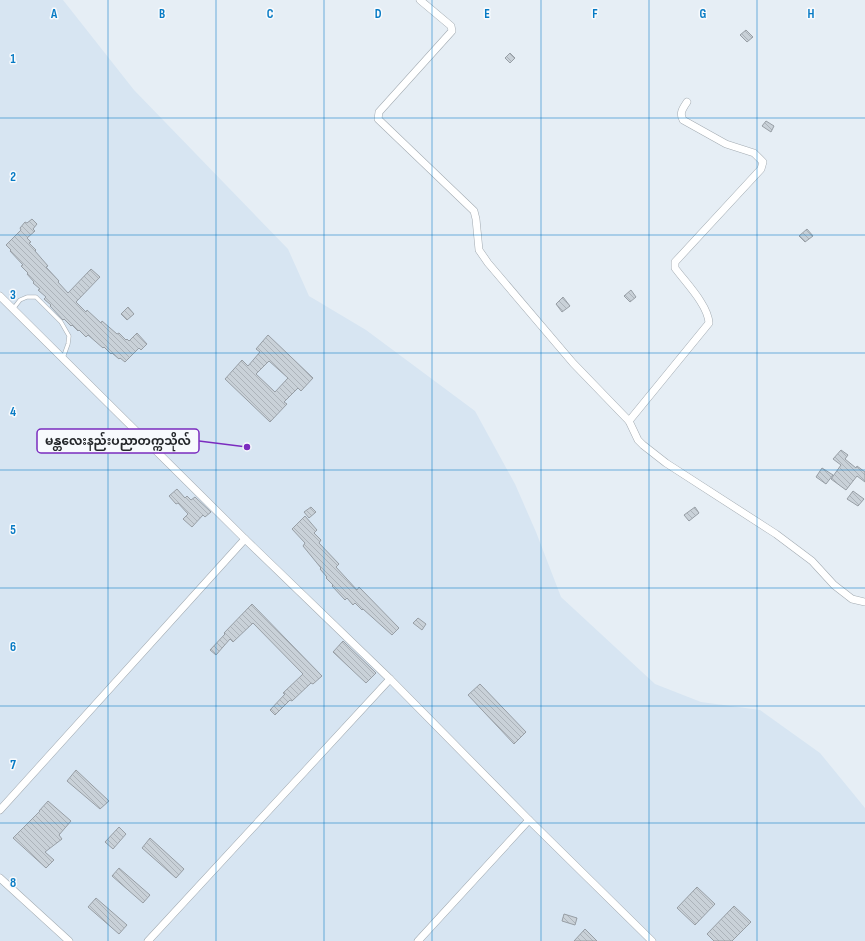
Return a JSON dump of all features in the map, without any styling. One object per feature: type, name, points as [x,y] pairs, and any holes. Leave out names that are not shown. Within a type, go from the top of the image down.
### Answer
[{"type":"street","points":[[420,0],[452,26],[452,31],[379,112],[378,119],[474,211],[479,250],[488,263],[573,363],[629,421],[638,440],[643,445],[666,463],[776,534],[812,561],[834,585],[852,599],[865,602]]},
{"type":"street","points":[[629,421],[709,323],[703,306],[675,268],[675,262],[760,169],[763,162],[754,153],[726,144],[683,120],[681,113],[687,102]]},
{"type":"street","points":[[0,296],[245,539],[390,679],[529,820],[652,941]]},
{"type":"street","points":[[0,810],[245,539]]},
{"type":"street","points":[[148,941],[390,679]]},
{"type":"street","points":[[418,941],[529,820]]},
{"type":"street","points":[[0,878],[69,941]]},
{"type":"lane","points":[[13,309],[20,300],[27,297],[36,297],[61,322],[69,336],[63,358]]},
{"type":"shaded area","points":[[0,0],[63,0],[134,90],[288,249],[309,296],[366,330],[475,411],[515,484],[536,532],[561,597],[655,684],[701,702],[760,710],[820,753],[865,808],[865,941],[0,941]]},
{"type":"building","points":[[746,30],[753,37],[747,42],[740,35]]},
{"type":"building","points":[[510,53],[515,58],[510,63],[505,58]]},
{"type":"building","points":[[766,121],[774,126],[771,132],[762,126]]},
{"type":"building","points":[[32,219],[37,224],[33,229],[35,231],[27,238],[31,242],[29,243],[48,266],[46,267],[68,293],[91,269],[100,277],[76,302],[86,312],[87,310],[101,323],[102,321],[126,340],[127,339],[129,341],[137,333],[147,344],[141,350],[139,348],[125,362],[112,353],[111,354],[88,335],[86,337],[79,330],[78,331],[72,325],[71,326],[64,319],[63,320],[44,299],[46,297],[38,290],[40,289],[33,283],[34,282],[27,274],[28,273],[21,266],[23,265],[6,245],[21,230],[20,228],[25,222],[27,223]]},
{"type":"building","points":[[807,229],[813,236],[805,242],[799,236]]},
{"type":"building","points":[[631,290],[636,297],[630,302],[624,296]]},
{"type":"building","points":[[563,297],[570,306],[562,312],[556,304]]},
{"type":"building","points":[[128,307],[134,314],[127,320],[121,314]]},
{"type":"building","points":[[268,335],[313,378],[301,391],[298,388],[284,402],[287,404],[270,422],[225,379],[242,360],[248,366],[260,352],[256,349]],"holes":[[[269,361],[288,378],[275,392],[256,374]]]},
{"type":"building","points":[[841,450],[848,455],[845,459],[856,468],[857,466],[865,472],[865,482],[857,476],[846,490],[831,479],[841,465],[833,459]]},
{"type":"building","points":[[822,468],[833,475],[826,484],[816,477]]},
{"type":"building","points":[[177,489],[185,498],[187,496],[191,500],[195,497],[211,512],[205,517],[203,515],[192,527],[183,519],[188,514],[169,496]]},
{"type":"building","points":[[853,491],[864,499],[858,506],[847,499]]},
{"type":"building","points":[[311,507],[316,512],[309,518],[304,512]]},
{"type":"building","points":[[695,507],[699,513],[689,521],[684,515]]},
{"type":"building","points":[[305,516],[317,530],[314,533],[321,540],[319,543],[339,564],[336,567],[357,590],[359,587],[399,628],[392,635],[355,603],[353,605],[347,598],[345,600],[326,578],[327,577],[320,569],[321,568],[303,546],[305,543],[292,529]]},
{"type":"building","points":[[252,604],[322,676],[313,684],[311,683],[292,701],[290,700],[275,715],[270,710],[285,694],[283,693],[303,674],[253,623],[233,642],[230,639],[216,655],[210,650]]},
{"type":"building","points":[[418,618],[426,624],[422,630],[413,623]]},
{"type":"building","points":[[343,641],[376,673],[366,683],[333,652]]},
{"type":"building","points":[[480,684],[526,732],[514,744],[468,695]]},
{"type":"building","points":[[76,770],[109,801],[100,809],[67,781]]},
{"type":"building","points":[[48,801],[71,821],[59,835],[62,839],[45,852],[54,860],[46,868],[13,838]]},
{"type":"building","points":[[119,827],[126,834],[113,849],[105,842]]},
{"type":"building","points":[[150,838],[184,869],[176,878],[142,848]]},
{"type":"building","points":[[119,868],[150,895],[143,903],[112,876]]},
{"type":"building","points":[[697,887],[715,904],[695,925],[677,908]]},
{"type":"building","points":[[96,898],[127,925],[119,934],[88,907]]},
{"type":"building","points":[[734,906],[751,922],[732,941],[714,941],[707,934]]},
{"type":"building","points":[[564,914],[577,918],[575,925],[562,921]]},
{"type":"building","points":[[585,929],[597,941],[574,941]]},
{"type":"place","name":"မန္တလေးနည်းပညာတက္ကသိုလ်","points":[[247,447]]}]
